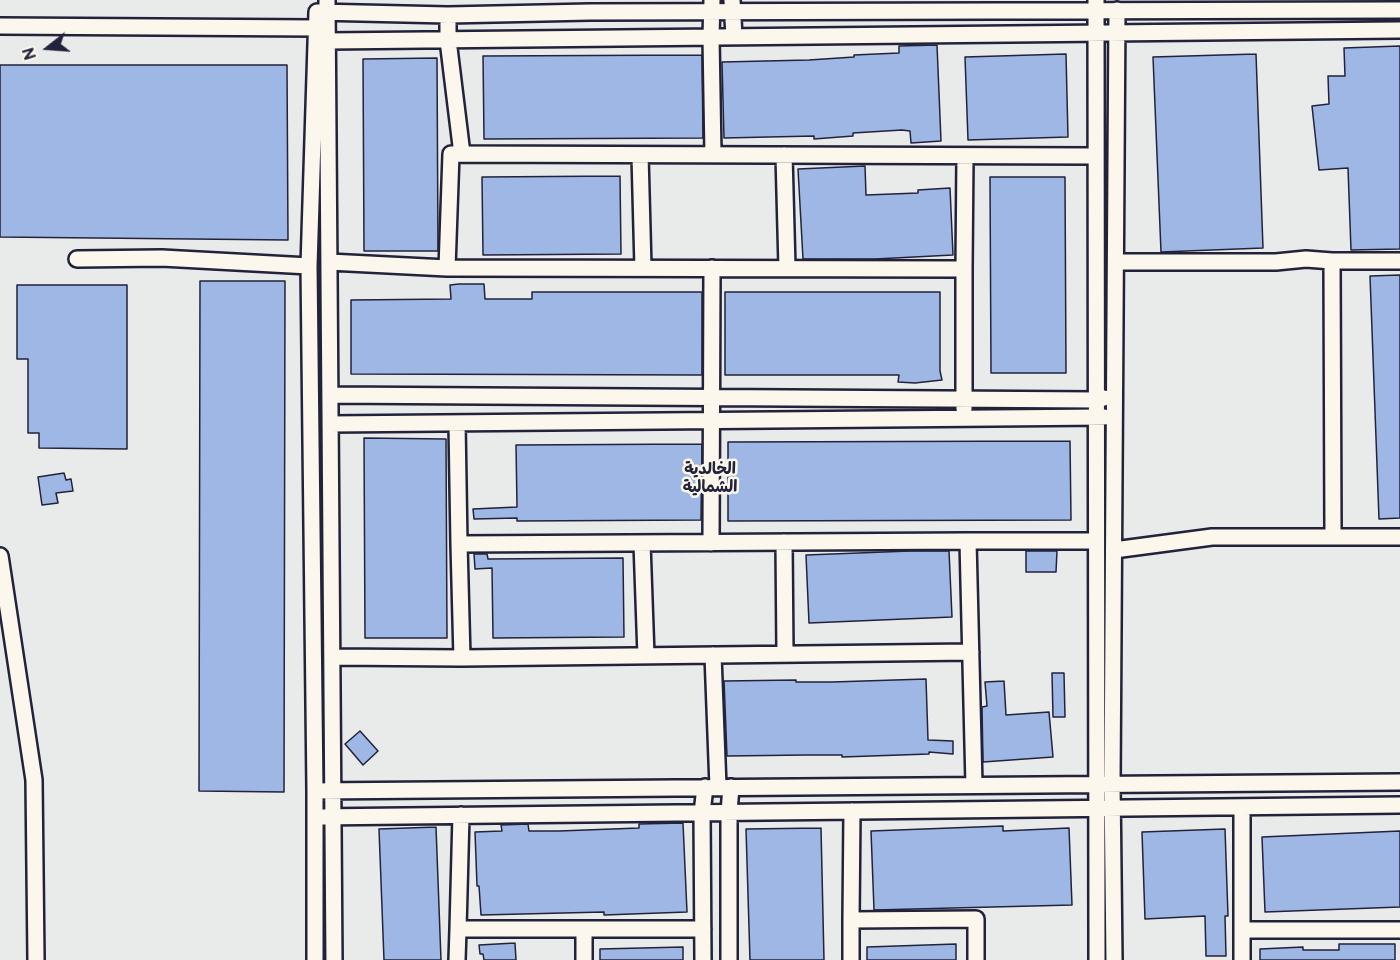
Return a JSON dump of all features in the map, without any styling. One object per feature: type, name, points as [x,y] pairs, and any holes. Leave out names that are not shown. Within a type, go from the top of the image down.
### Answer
[{"type":"street","points":[[1096,5],[1096,541],[1105,784],[1113,808],[1114,960]]},
{"type":"street","points":[[315,960],[309,266],[317,12],[327,6],[448,15],[590,6],[1096,5],[1117,10],[1259,5],[1400,10]]},
{"type":"street","points":[[327,6],[334,960]]},
{"type":"street","points":[[712,6],[713,155]]},
{"type":"street","points":[[732,6],[734,37]]},
{"type":"street","points":[[1097,960],[1097,809],[1105,784],[1114,550],[1117,10]]},
{"type":"street","points":[[448,15],[448,39],[462,154]]},
{"type":"street","points":[[0,26],[317,28]]},
{"type":"street","points":[[328,41],[1400,30]]},
{"type":"street","points":[[447,268],[451,154],[1096,156]]},
{"type":"street","points":[[640,155],[643,268]]},
{"type":"street","points":[[783,155],[787,268]]},
{"type":"street","points":[[964,418],[965,156]]},
{"type":"street","points":[[77,259],[162,258],[309,266]]},
{"type":"street","points":[[1117,262],[1276,262],[1306,259],[1400,261]]},
{"type":"street","points":[[1332,261],[1333,536]]},
{"type":"street","points":[[329,262],[447,268],[964,268]]},
{"type":"street","points":[[711,543],[712,268]]},
{"type":"street","points":[[330,395],[1096,400],[1115,394]]},
{"type":"street","points":[[330,424],[1115,417]]},
{"type":"street","points":[[457,423],[462,658]]},
{"type":"street","points":[[1114,550],[1212,537],[1400,537]]},
{"type":"street","points":[[968,541],[974,785]]},
{"type":"street","points":[[459,544],[1096,541]]},
{"type":"street","points":[[784,542],[785,654]]},
{"type":"street","points":[[642,543],[646,656]]},
{"type":"street","points":[[0,556],[34,780],[36,960]]},
{"type":"street","points":[[332,657],[462,658],[971,652]]},
{"type":"street","points":[[713,655],[718,787],[729,812],[729,960]]},
{"type":"street","points":[[315,791],[1400,782]]},
{"type":"street","points":[[703,960],[702,813],[718,787]]},
{"type":"street","points":[[315,817],[1400,806]]},
{"type":"street","points":[[1242,807],[1242,960]]},
{"type":"street","points":[[851,960],[852,811]]},
{"type":"street","points":[[457,960],[460,815]]},
{"type":"street","points":[[851,920],[976,919],[975,960]]},
{"type":"street","points":[[458,929],[703,929]]},
{"type":"street","points":[[584,929],[584,960]]},
{"type":"street","points":[[1242,930],[1400,930]]},
{"type":"building","points":[[937,45],[941,141],[911,143],[910,131],[902,130],[853,133],[853,136],[814,139],[814,136],[724,138],[722,62],[854,57],[854,55],[899,53],[899,46]]},
{"type":"building","points":[[1400,46],[1400,249],[1351,250],[1348,168],[1319,170],[1312,106],[1329,104],[1328,76],[1345,76],[1344,48]]},
{"type":"building","points":[[1066,54],[1068,137],[968,140],[965,57]]},
{"type":"building","points":[[1256,54],[1263,248],[1161,252],[1153,57]]},
{"type":"building","points":[[702,55],[703,138],[484,139],[483,56]]},
{"type":"building","points":[[437,58],[438,251],[364,251],[363,59]]},
{"type":"building","points":[[0,65],[287,65],[288,240],[0,237]]},
{"type":"building","points":[[865,166],[866,195],[918,193],[918,190],[950,188],[953,255],[875,259],[803,259],[798,169]]},
{"type":"building","points":[[620,176],[621,254],[483,255],[482,177]]},
{"type":"building","points":[[990,177],[1065,177],[1066,373],[991,373]]},
{"type":"building","points":[[1400,275],[1400,518],[1379,519],[1370,276]]},
{"type":"building","points":[[200,281],[285,281],[284,792],[199,791]]},
{"type":"building","points":[[484,284],[485,299],[532,299],[532,292],[702,292],[702,375],[351,374],[351,300],[451,299],[450,285]]},
{"type":"building","points":[[17,285],[127,285],[127,449],[39,448],[39,433],[28,433],[28,359],[17,359]]},
{"type":"building","points":[[725,292],[940,292],[942,380],[898,382],[899,375],[725,375]]},
{"type":"building","points":[[364,438],[446,439],[447,638],[365,638]]},
{"type":"building","points":[[1070,441],[1071,520],[728,521],[728,442]]},
{"type":"building","points":[[702,444],[701,520],[517,521],[517,518],[474,519],[473,509],[517,507],[516,445]]},
{"type":"building","points":[[64,473],[66,480],[71,479],[73,491],[56,493],[58,503],[42,505],[38,477]]},
{"type":"building","points":[[949,551],[952,617],[809,623],[806,555]]},
{"type":"building","points":[[1026,551],[1057,551],[1056,572],[1026,572]]},
{"type":"building","points":[[474,554],[487,554],[488,559],[623,558],[624,637],[493,638],[492,568],[475,569]]},
{"type":"building","points":[[1052,673],[1064,673],[1065,717],[1053,717]]},
{"type":"building","points":[[926,679],[928,740],[953,741],[953,754],[929,752],[929,754],[842,757],[842,755],[727,756],[724,681],[832,682]]},
{"type":"building","points":[[1004,681],[1006,715],[1049,712],[1053,757],[983,762],[982,707],[987,706],[985,682]]},
{"type":"building","points":[[360,731],[378,751],[363,765],[345,744]]},
{"type":"building","points":[[683,823],[687,912],[481,915],[479,886],[477,886],[475,832],[502,831],[501,825],[528,824],[529,831],[559,831],[639,828],[639,824]]},
{"type":"building","points":[[1003,826],[1003,831],[1069,828],[1072,905],[874,910],[871,831]]},
{"type":"building","points":[[436,827],[441,960],[384,960],[379,829]]},
{"type":"building","points":[[821,828],[824,960],[750,960],[746,829]]},
{"type":"building","points":[[1225,829],[1228,916],[1225,916],[1226,956],[1206,956],[1205,916],[1145,919],[1142,832]]},
{"type":"building","points":[[1400,831],[1400,907],[1265,912],[1262,837]]},
{"type":"building","points":[[515,943],[516,960],[484,960],[483,954],[480,954],[479,945]]},
{"type":"building","points":[[956,944],[956,960],[867,960],[867,947]]},
{"type":"building","points":[[1339,944],[1395,944],[1395,960],[1260,960],[1260,949],[1303,947],[1303,950],[1339,950]]},
{"type":"building","points":[[683,947],[683,960],[600,960],[600,949]]},
{"type":"district","name":"الخالدية الشمالية","points":[[710,479]]}]
